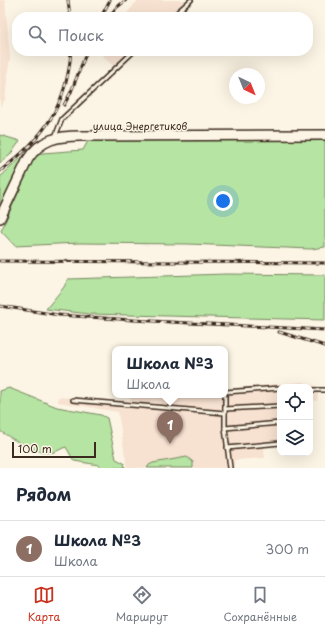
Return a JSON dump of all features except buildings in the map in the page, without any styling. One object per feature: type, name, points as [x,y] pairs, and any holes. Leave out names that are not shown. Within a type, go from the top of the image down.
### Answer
[{"type":"street","name":"улица Энергетиков","points":[[0,218],[28,159],[34,150],[39,145],[54,138],[67,136],[325,135]]},
{"type":"lane","points":[[178,12],[191,0]]},
{"type":"lane","points":[[54,138],[62,119],[129,56]]},
{"type":"lane","points":[[228,392],[277,388]]},
{"type":"lane","points":[[313,390],[325,390]]},
{"type":"lane","points":[[225,398],[225,428],[230,468]]},
{"type":"lane","points":[[73,400],[225,411],[277,406]]},
{"type":"lane","points":[[225,428],[277,423]]},
{"type":"lane","points":[[227,448],[277,442]]},
{"type":"shaded area","points":[[0,0],[5,0],[10,58],[5,99],[0,108]]},
{"type":"shaded area","points":[[138,0],[186,0],[173,12],[128,12]]},
{"type":"shaded area","points":[[103,56],[124,56],[113,66]]},
{"type":"shaded area","points":[[302,382],[309,384],[280,384]]},
{"type":"shaded area","points":[[277,384],[277,445],[264,447],[265,458],[234,460],[235,468],[127,468],[118,412],[58,402],[58,397],[130,401],[131,398],[228,398],[228,389]]},
{"type":"shaded area","points":[[313,385],[319,387],[317,401],[313,400]]},
{"type":"green space","points":[[0,135],[20,141],[10,155],[0,163]]},
{"type":"green space","points":[[325,138],[325,247],[311,249],[188,244],[79,243],[15,246],[1,231],[34,158],[42,153],[83,150],[88,141]]},
{"type":"green space","points":[[22,157],[25,159],[16,172],[0,206],[0,177]]},
{"type":"green space","points":[[226,274],[325,275],[325,320],[89,314],[46,309],[64,287],[68,279]]},
{"type":"green space","points":[[9,388],[57,407],[101,415],[107,418],[116,459],[124,463],[125,468],[101,468],[99,465],[74,461],[66,447],[54,452],[33,449],[0,431],[0,391]]},
{"type":"green space","points":[[187,457],[193,462],[193,468],[147,468],[153,463]]},
{"type":"railway","points":[[68,0],[69,12]]},
{"type":"railway","points":[[104,12],[110,0]]},
{"type":"railway","points":[[113,12],[126,0]]},
{"type":"railway","points":[[0,171],[29,146],[50,120],[58,105],[64,88],[69,71],[70,56]]},
{"type":"railway","points":[[64,105],[71,92],[85,56]]},
{"type":"railway","points":[[0,261],[325,263]]},
{"type":"railway","points":[[0,306],[59,315],[325,330]]},
{"type":"railway","points":[[279,332],[325,346]]},
{"type":"place","name":"Школа №3","points":[[170,444]]}]
